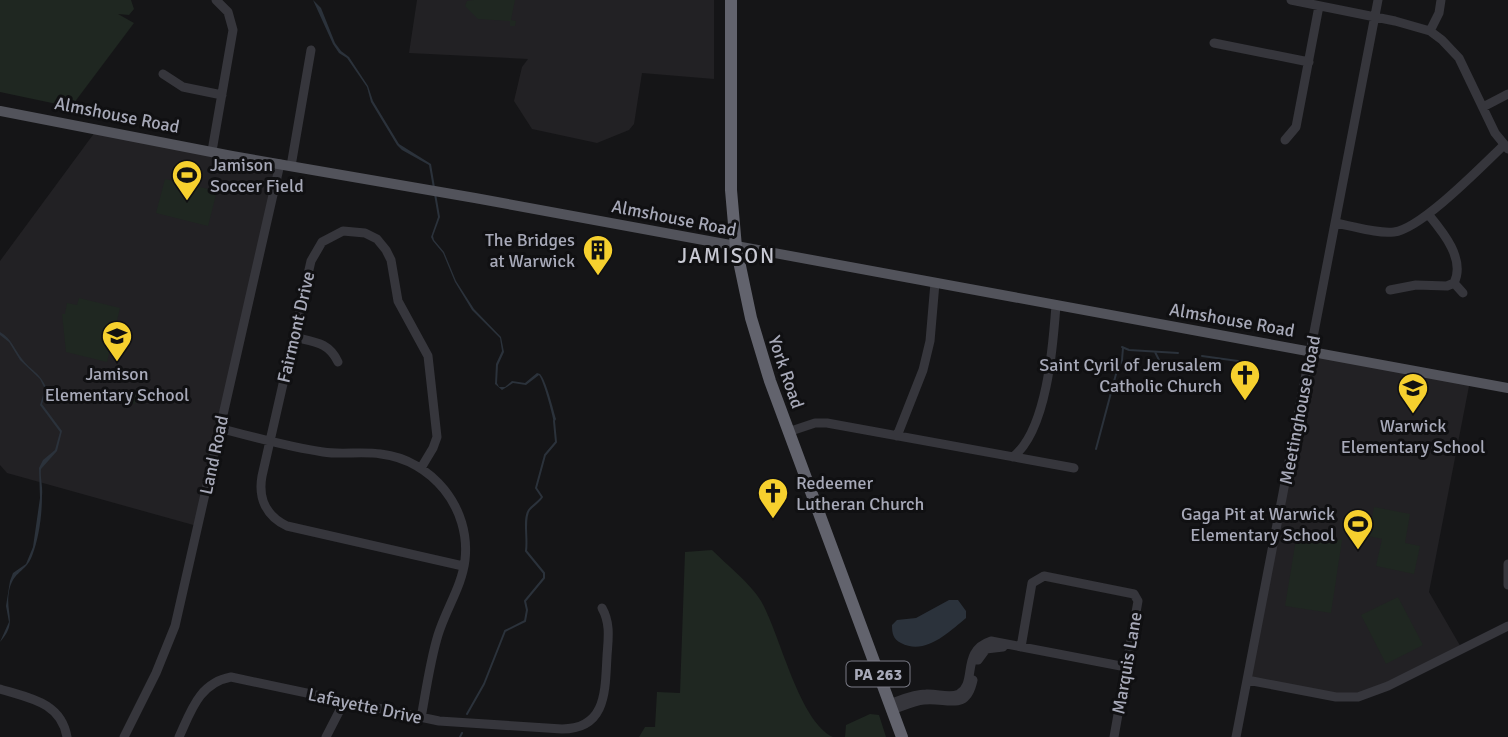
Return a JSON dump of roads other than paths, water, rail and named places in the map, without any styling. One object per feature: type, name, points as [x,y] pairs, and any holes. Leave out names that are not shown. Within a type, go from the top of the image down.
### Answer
[{"type":"highway","name":"York Road","points":[[731,0],[731,190],[736,247],[761,356],[902,737]]},
{"type":"main road","name":"Almshouse Road","points":[[0,111],[1508,388]]},
{"type":"street","points":[[212,152],[233,30],[228,12],[216,0]]},
{"type":"street","points":[[1292,0],[1430,31],[1459,58],[1495,134],[1506,147],[1409,227],[1394,232],[1335,223]]},
{"type":"street","name":"Meetinghouse Road","points":[[1236,737],[1378,0]]},
{"type":"street","points":[[1430,31],[1439,13],[1441,0]]},
{"type":"street","points":[[1284,140],[1296,127],[1319,6]]},
{"type":"street","points":[[1214,43],[1309,62]]},
{"type":"street","name":"Land Road","points":[[124,737],[156,673],[175,626],[219,429],[286,165],[311,50]]},
{"type":"street","points":[[163,74],[179,86],[222,95]]},
{"type":"street","points":[[1483,107],[1508,94]]},
{"type":"street","points":[[1390,290],[1416,285],[1447,286],[1454,283],[1457,276],[1453,250],[1443,231],[1428,214]]},
{"type":"street","name":"Fairmont Drive","points":[[421,468],[437,437],[428,356],[398,301],[389,256],[377,239],[349,230],[335,234],[322,242],[311,261],[260,491],[265,507],[281,523],[463,566]]},
{"type":"street","points":[[897,436],[916,393],[925,363],[930,341],[935,283]]},
{"type":"street","points":[[1454,283],[1463,293]]},
{"type":"street","points":[[1013,457],[1027,440],[1046,388],[1056,305]]},
{"type":"street","points":[[294,337],[326,345],[338,362]]},
{"type":"street","points":[[788,432],[819,423],[1073,468]]},
{"type":"street","points":[[219,429],[327,453],[384,454],[421,468],[443,488],[458,513],[465,541],[463,566],[437,637],[421,718]]},
{"type":"street","points":[[1508,564],[1508,585]]},
{"type":"street","name":"Marquis Lane","points":[[1016,647],[1032,583],[1044,576],[1130,592],[1136,597],[1138,601],[1114,737]]},
{"type":"street","name":"Lafayette Drive","points":[[178,737],[200,694],[222,679],[236,677],[421,718],[520,732],[571,729],[587,722],[596,714],[605,694],[609,628],[602,608]]},
{"type":"street","points":[[1247,680],[1336,697],[1358,697],[1388,686],[1508,626]]},
{"type":"street","points":[[890,707],[928,693],[956,695],[965,687],[972,657],[981,645],[996,641],[1126,667]]},
{"type":"street","points":[[0,690],[50,706],[62,719],[67,737]]},
{"type":"street","points":[[326,737],[344,702]]},
{"type":"waterway","points":[[1122,347],[1129,350],[1178,353]]},
{"type":"waterway","points":[[1096,449],[1122,360],[1123,348]]},
{"type":"waterway","points":[[1155,352],[1161,364]]},
{"type":"waterway","points":[[1202,356],[1238,361]]},
{"type":"waterway","points":[[467,714],[484,684],[505,631],[525,621],[525,601],[544,578],[544,573],[526,551],[526,524],[529,510],[542,497],[536,488],[545,455],[556,442],[554,421]]},
{"type":"waterway","points":[[460,737],[462,733]]},
{"type":"place","name":"Jamison Soccer Field","points":[[187,202]]},
{"type":"place","name":"The Bridges at Warwick","points":[[598,277]]},
{"type":"place","name":"Jamison Elementary School","points":[[117,363]]},
{"type":"place","name":"Saint Cyril of Jerusalem Catholic Church","points":[[1245,402]]},
{"type":"place","name":"Warwick Elementary School","points":[[1413,415]]},
{"type":"place","name":"Redeemer Lutheran Church","points":[[773,520]]},
{"type":"place","name":"Gaga Pit at Warwick Elementary School","points":[[1358,551]]},
{"type":"district","name":"JAMISON","points":[[727,256]]}]
